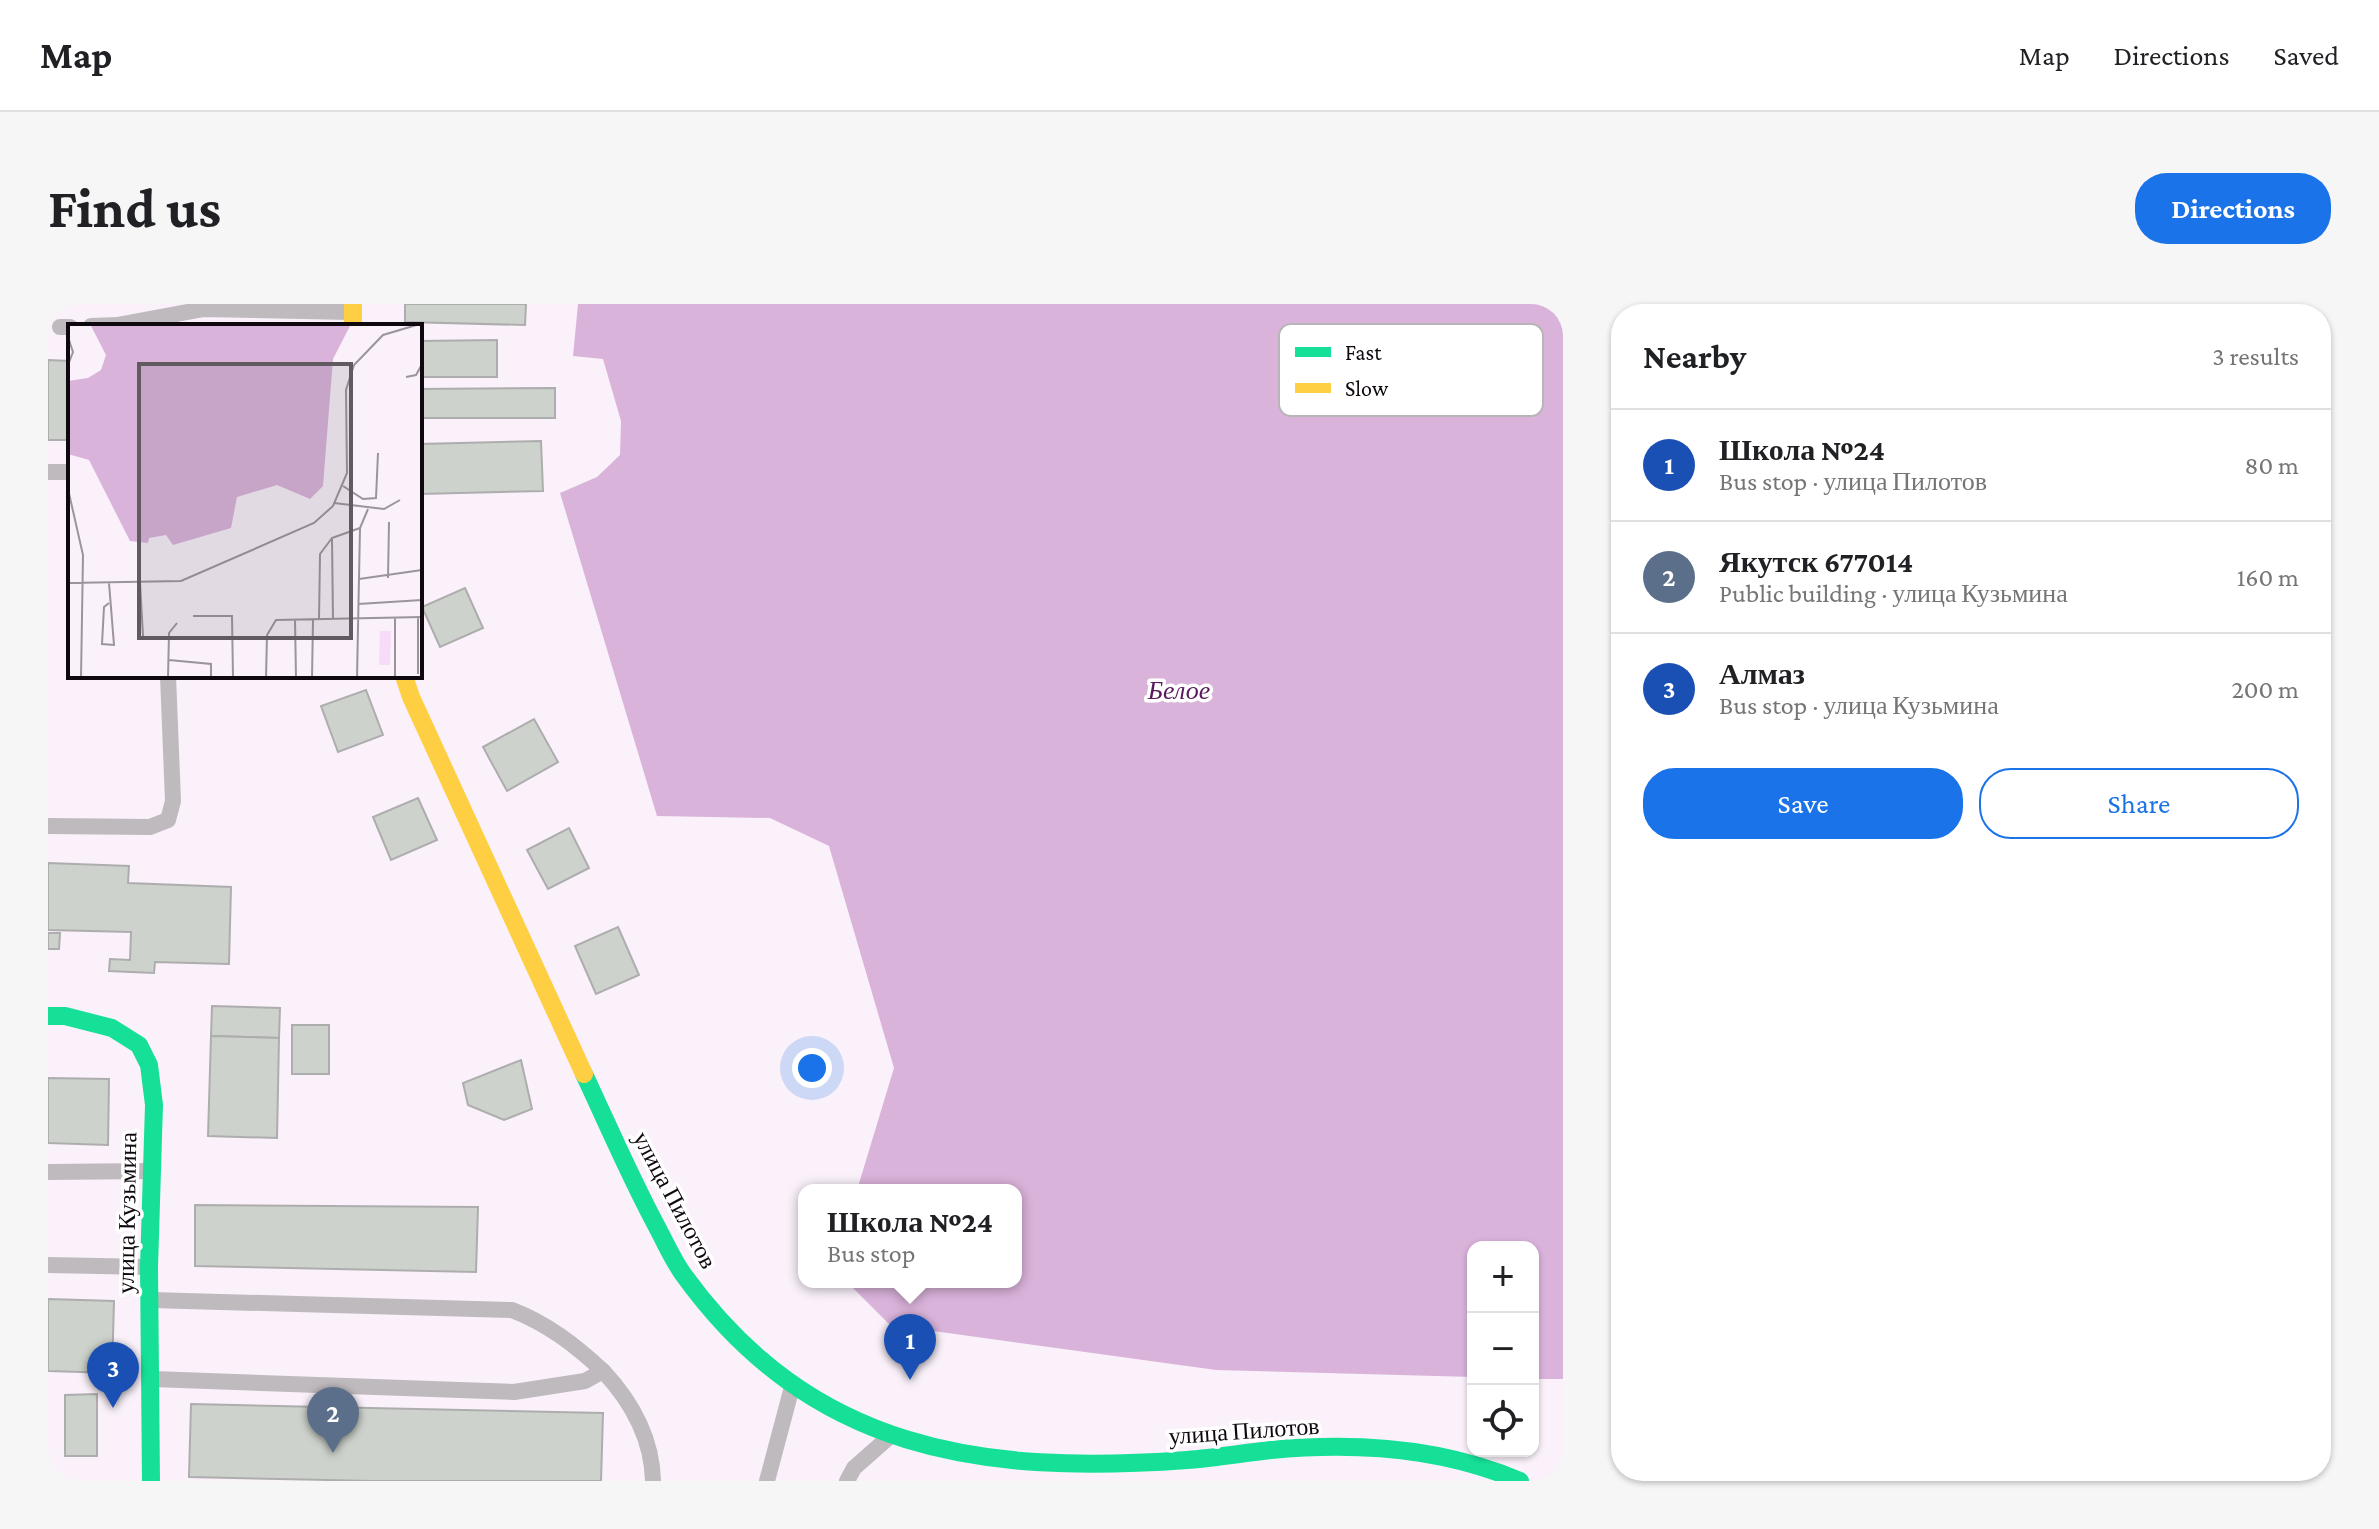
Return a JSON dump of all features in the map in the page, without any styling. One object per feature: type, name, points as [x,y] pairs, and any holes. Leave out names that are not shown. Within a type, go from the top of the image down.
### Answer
[{"type":"street","name":"улица Пилотов","points":[[405,678],[417,711],[638,1191],[682,1273],[728,1328],[779,1377],[826,1407],[890,1436],[961,1455],[1069,1465],[1188,1460],[1275,1450],[1352,1448],[1422,1452],[1490,1468],[1520,1481]]},
{"type":"street","name":"улица Кузьмина","points":[[48,1016],[65,1016],[112,1028],[139,1045],[149,1065],[154,1105],[149,1267],[151,1481]]},
{"type":"lane","points":[[122,324],[204,309],[353,314]]},
{"type":"lane","points":[[48,826],[150,827],[168,820],[173,801],[168,678]]},
{"type":"lane","points":[[48,1172],[151,1171]]},
{"type":"lane","points":[[48,1265],[149,1267]]},
{"type":"lane","points":[[149,1300],[512,1310],[541,1321],[576,1345],[625,1394],[644,1431],[653,1481]]},
{"type":"lane","points":[[149,1379],[514,1392],[585,1381],[603,1371]]},
{"type":"lane","points":[[767,1481],[792,1385]]},
{"type":"lane","points":[[847,1481],[854,1468],[890,1436]]},
{"type":"water","name":"Белое","points":[[578,304],[1563,304],[1563,1379],[1539,1379],[1539,1241],[1467,1241],[1467,1377],[1216,1370],[890,1325],[853,1288],[1022,1288],[1022,1184],[859,1184],[894,1068],[829,846],[770,818],[657,816],[560,493],[597,477],[620,455],[621,421],[603,359],[573,356]]},
{"type":"building","points":[[405,304],[526,304],[525,325],[405,322]]},
{"type":"building","points":[[497,340],[497,377],[422,377],[422,341]]},
{"type":"building","points":[[48,360],[68,361],[68,440],[48,440]]},
{"type":"building","points":[[555,388],[555,418],[422,418],[422,389]]},
{"type":"building","points":[[541,441],[543,491],[422,494],[422,444]]},
{"type":"building","points":[[465,588],[483,628],[440,647],[422,607]]},
{"type":"building","points":[[366,690],[383,735],[338,752],[321,706]]},
{"type":"building","points":[[534,719],[558,762],[507,791],[483,747]]},
{"type":"building","points":[[418,798],[437,840],[391,860],[373,817]]},
{"type":"building","points":[[569,828],[589,868],[548,889],[527,850]]},
{"type":"building","points":[[48,863],[129,866],[128,883],[231,887],[229,964],[155,962],[154,973],[109,971],[110,959],[130,960],[131,932],[48,930]]},
{"type":"building","points":[[618,927],[639,975],[596,994],[575,946]]},
{"type":"building","points":[[48,933],[60,933],[59,949],[48,949]]},
{"type":"building","points":[[212,1006],[280,1008],[279,1038],[211,1036]]},
{"type":"building","points":[[292,1025],[329,1025],[329,1074],[292,1074]]},
{"type":"building","points":[[211,1036],[279,1038],[277,1138],[208,1136]]},
{"type":"building","points":[[521,1060],[532,1109],[504,1120],[468,1105],[463,1083]]},
{"type":"building","points":[[48,1078],[109,1079],[108,1145],[48,1143]]},
{"type":"building","points":[[195,1205],[478,1207],[476,1272],[195,1266]]},
{"type":"building","points":[[48,1299],[114,1301],[112,1373],[48,1371]]},
{"type":"building","points":[[97,1394],[97,1456],[65,1456],[65,1395]]},
{"type":"building","points":[[191,1404],[603,1413],[601,1481],[189,1477]]},
{"type":"traffic: fast","points":[[48,1016],[65,1016],[112,1028],[139,1045],[149,1065],[154,1105],[149,1267],[151,1481]]},
{"type":"traffic: fast","points":[[584,1074],[638,1189],[683,1274],[733,1334],[787,1380],[845,1415],[906,1439],[972,1455],[1040,1462],[1112,1464],[1302,1448],[1366,1448],[1398,1450],[1460,1461],[1520,1481]]},
{"type":"traffic: slow","points":[[353,304],[353,324]]},
{"type":"traffic: slow","points":[[405,678],[584,1074]]},
{"type":"place","name":"Школа №24","points":[[910,1380]]},
{"type":"place","name":"Алмаз","points":[[113,1408]]},
{"type":"place","name":"Якутск 677014","points":[[333,1453]]}]
